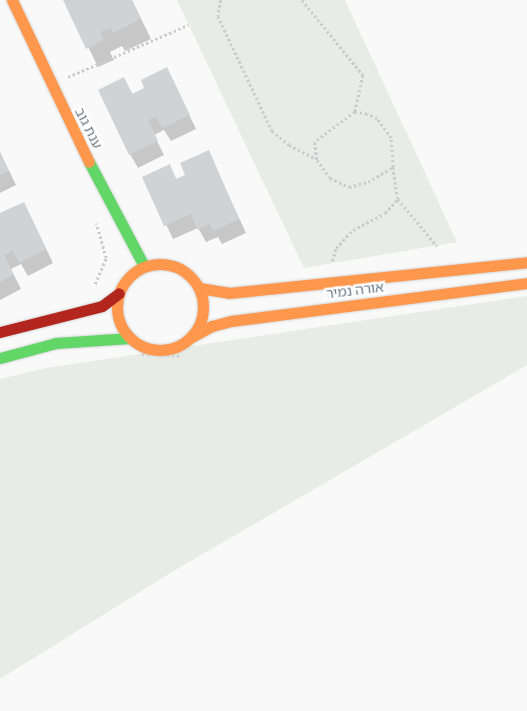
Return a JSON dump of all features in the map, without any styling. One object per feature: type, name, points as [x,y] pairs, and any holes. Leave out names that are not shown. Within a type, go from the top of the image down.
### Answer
[{"type":"street","name":"ענת גוב","points":[[12,0],[68,122],[144,266]]},
{"type":"street","name":"אורה נמיר","points":[[199,288],[228,293],[527,262]]},
{"type":"street","points":[[0,332],[102,306],[119,293],[129,277],[144,266],[160,264],[175,266],[192,278],[199,288],[203,308],[201,319],[190,338],[181,344],[160,350],[139,344],[130,338],[118,318],[119,293]]},
{"type":"street","name":"אורה נמיר","points":[[190,338],[212,326],[231,321],[527,283]]},
{"type":"street","points":[[0,358],[56,344],[130,338]]},
{"type":"path","points":[[222,0],[218,16],[272,131],[289,145],[317,160]]},
{"type":"path","points":[[302,0],[363,75],[355,112],[319,136],[314,150],[317,160],[330,178],[349,187],[368,182],[393,167]]},
{"type":"path","points":[[68,77],[188,24]]},
{"type":"path","points":[[355,112],[376,119],[384,128],[394,150],[393,167],[398,199],[437,246]]},
{"type":"path","points":[[332,262],[336,248],[353,230],[385,213],[398,199]]},
{"type":"shaded area","points":[[177,0],[345,0],[457,242],[304,268]]},
{"type":"shaded area","points":[[527,296],[527,365],[172,572],[0,679],[0,379],[46,368]]},
{"type":"building","points":[[63,0],[132,0],[141,19],[113,33],[111,28],[100,32],[104,40],[86,49]]},
{"type":"building","points":[[167,67],[190,115],[162,128],[156,117],[148,120],[158,141],[129,155],[98,90],[124,77],[132,94],[144,88],[141,80]]},
{"type":"building","points":[[209,150],[239,219],[213,231],[210,224],[197,229],[191,214],[164,226],[142,177],[170,164],[176,179],[185,175],[180,163]]},
{"type":"building","points":[[0,152],[9,171],[0,175]]},
{"type":"building","points":[[24,202],[46,249],[19,263],[13,251],[4,255],[14,275],[0,282],[0,213]]},
{"type":"traffic: fast","points":[[89,162],[144,266]]},
{"type":"traffic: fast","points":[[0,358],[56,343],[130,338]]},
{"type":"traffic: slow","points":[[12,0],[89,162]]},
{"type":"traffic: slow","points":[[199,288],[229,293],[527,262]]},
{"type":"traffic: slow","points":[[160,264],[176,267],[184,271],[196,283],[200,291],[203,307],[200,323],[196,331],[184,343],[176,347],[160,350],[144,347],[136,343],[124,331],[120,323],[117,307],[120,291],[124,283],[136,271],[144,267],[160,264]]},
{"type":"traffic: slow","points":[[190,338],[212,326],[231,321],[527,283]]},
{"type":"traffic: jam","points":[[0,332],[102,306],[119,293]]}]
